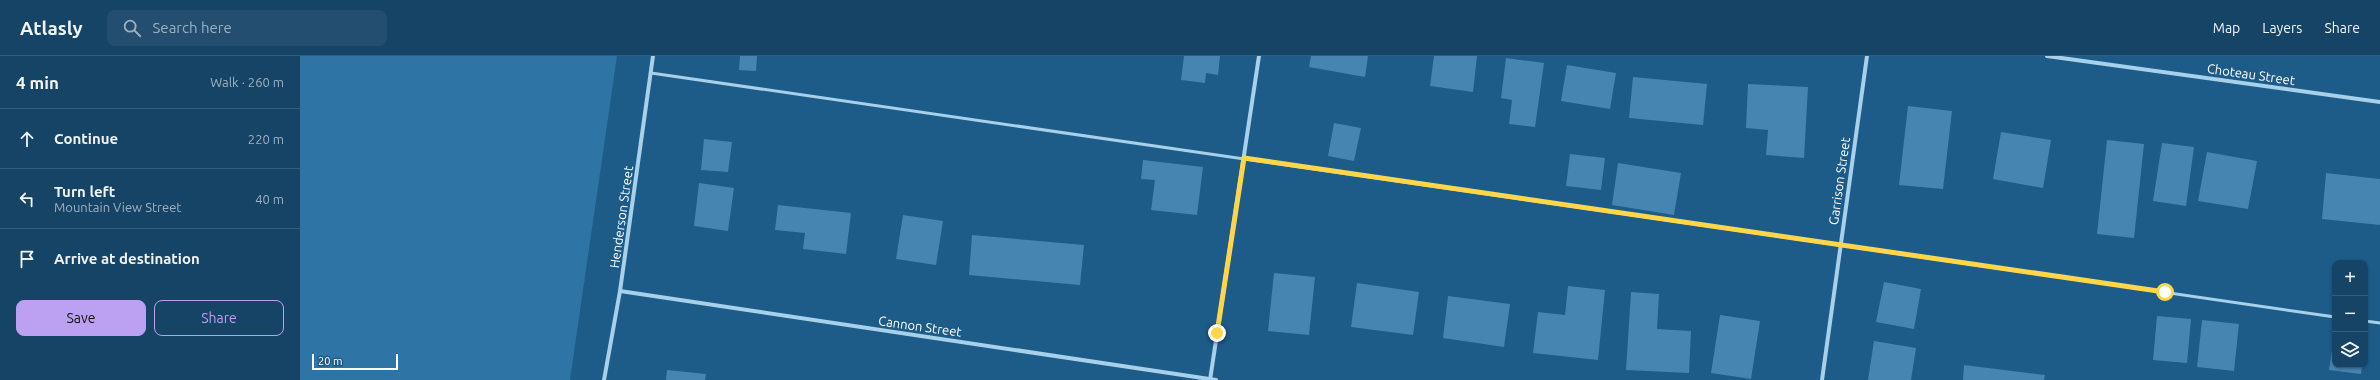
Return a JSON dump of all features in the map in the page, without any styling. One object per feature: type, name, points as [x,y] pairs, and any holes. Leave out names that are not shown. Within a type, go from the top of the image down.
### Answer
[{"type":"street","name":"Henderson Street","points":[[604,380],[620,291],[653,56]]},
{"type":"street","points":[[1210,380],[1259,56]]},
{"type":"street","name":"Garrison Street","points":[[1822,380],[1867,56]]},
{"type":"street","name":"Choteau Street","points":[[2047,56],[2380,102]]},
{"type":"street","name":"Cannon Street","points":[[620,291],[1216,380]]},
{"type":"lane","points":[[651,73],[2332,317]]},
{"type":"lane","points":[[2368,322],[2380,324]]},
{"type":"shaded area","points":[[300,56],[617,56],[570,380],[300,380]]},
{"type":"building","points":[[740,56],[757,56],[756,71],[739,70]]},
{"type":"building","points":[[1184,56],[1220,56],[1218,75],[1206,73],[1205,83],[1181,80]]},
{"type":"building","points":[[1311,56],[1368,56],[1365,77],[1309,67]]},
{"type":"building","points":[[1434,56],[1477,56],[1473,92],[1430,86]]},
{"type":"building","points":[[1506,58],[1544,63],[1535,127],[1509,124],[1512,100],[1501,98]]},
{"type":"building","points":[[1567,65],[1616,73],[1610,109],[1561,101]]},
{"type":"building","points":[[1633,77],[1707,84],[1703,125],[1629,118]]},
{"type":"building","points":[[1748,84],[1808,87],[1804,158],[1766,155],[1768,130],[1746,128]]},
{"type":"building","points":[[1908,106],[1952,111],[1943,189],[1899,185]]},
{"type":"building","points":[[1334,123],[1361,128],[1354,161],[1328,156]]},
{"type":"building","points":[[2001,132],[2051,140],[2043,188],[1993,179]]},
{"type":"building","points":[[704,139],[732,142],[728,172],[701,170]]},
{"type":"building","points":[[2107,140],[2144,144],[2134,238],[2097,234]]},
{"type":"building","points":[[2162,143],[2194,147],[2186,206],[2153,201]]},
{"type":"building","points":[[2207,152],[2257,161],[2248,209],[2198,201]]},
{"type":"building","points":[[1570,154],[1605,158],[1601,190],[1566,186]]},
{"type":"building","points":[[1143,160],[1203,167],[1197,215],[1151,210],[1155,180],[1141,179]]},
{"type":"building","points":[[1618,163],[1681,173],[1674,215],[1612,205]]},
{"type":"building","points":[[2326,173],[2380,179],[2380,225],[2322,219]]},
{"type":"building","points":[[699,183],[734,188],[728,231],[694,226]]},
{"type":"building","points":[[778,205],[851,213],[846,254],[803,249],[805,233],[775,230]]},
{"type":"building","points":[[903,215],[943,221],[936,265],[896,259]]},
{"type":"building","points":[[972,235],[1084,245],[1080,285],[969,275]]},
{"type":"building","points":[[1274,273],[1315,277],[1309,335],[1268,331]]},
{"type":"building","points":[[1884,282],[1921,289],[1914,329],[1876,322]]},
{"type":"building","points":[[1357,283],[1419,292],[1413,335],[1351,327]]},
{"type":"building","points":[[1568,286],[1605,290],[1598,360],[1533,353],[1538,312],[1565,315]]},
{"type":"building","points":[[1631,292],[1659,294],[1657,329],[1691,331],[1689,373],[1626,370]]},
{"type":"building","points":[[1448,296],[1510,304],[1504,347],[1443,338]]},
{"type":"building","points":[[1720,315],[1760,321],[1751,379],[1711,373]]},
{"type":"building","points":[[2157,316],[2191,319],[2187,363],[2153,360]]},
{"type":"building","points":[[2202,320],[2239,324],[2234,371],[2197,367]]},
{"type":"building","points":[[1874,341],[1916,348],[1911,380],[1868,380]]},
{"type":"building","points":[[2332,350],[2332,368],[2362,368],[2361,374],[2329,370]]},
{"type":"building","points":[[1964,365],[2045,375],[2044,380],[1963,380]]},
{"type":"building","points":[[667,370],[706,374],[705,380],[666,380]]},
{"type":"route","points":[[1217,333],[1244,158],[2165,292]]}]
